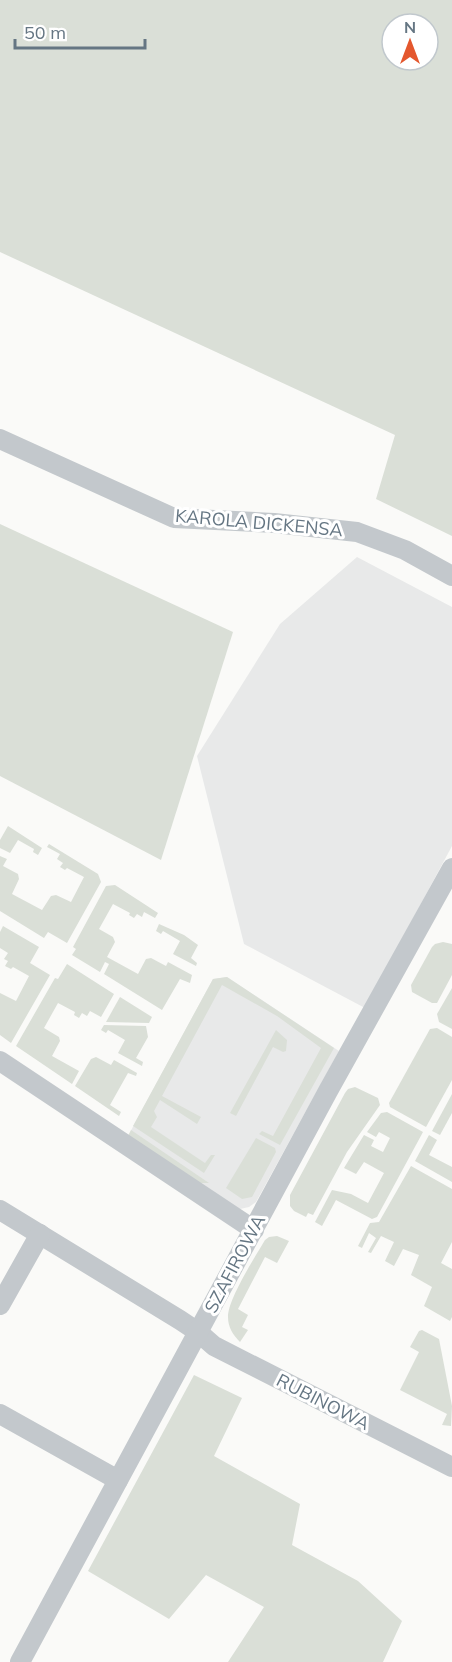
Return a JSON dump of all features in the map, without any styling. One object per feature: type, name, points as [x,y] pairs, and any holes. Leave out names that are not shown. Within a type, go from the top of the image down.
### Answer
[{"type":"street","name":"KAROLA DICKENSA","points":[[0,439],[174,518],[274,523],[357,532],[405,550],[452,576]]},
{"type":"street","name":"SZAFIROWA","points":[[20,1662],[452,868]]},
{"type":"street","points":[[0,1061],[254,1230]]},
{"type":"street","name":"RUBINOWA","points":[[0,1210],[198,1332],[214,1346],[452,1467]]},
{"type":"street","points":[[0,1305],[40,1234]]},
{"type":"street","points":[[0,1414],[118,1480]]},
{"type":"shaded area","points":[[0,0],[452,0],[452,536],[376,499],[395,435],[0,252]]},
{"type":"shaded area","points":[[0,524],[233,632],[161,860],[0,776]]},
{"type":"shaded area","points":[[357,557],[452,607],[452,846],[365,1008],[244,944],[197,756],[280,624]]},
{"type":"shaded area","points":[[8,826],[42,848],[38,855],[33,852],[34,849],[18,840],[10,853],[0,848],[0,840]]},
{"type":"shaded area","points":[[49,844],[98,874],[101,882],[67,943],[48,932],[44,938],[0,911],[0,856],[7,859],[3,866],[18,874],[19,879],[12,894],[42,910],[51,896],[56,895],[71,902],[84,877],[60,867],[63,863],[57,859],[60,854],[47,847]]},
{"type":"shaded area","points":[[115,885],[158,913],[155,918],[144,912],[142,917],[137,914],[134,918],[129,915],[130,913],[113,904],[99,929],[113,937],[115,942],[107,957],[138,974],[146,959],[151,958],[166,966],[168,962],[192,975],[190,983],[180,979],[162,1010],[104,974],[109,964],[105,962],[100,972],[72,955],[76,949],[73,947],[106,886]]},
{"type":"shaded area","points":[[159,924],[184,935],[198,945],[191,958],[197,963],[196,966],[173,954],[180,941],[163,931],[161,934],[156,931]]},
{"type":"shaded area","points":[[3,926],[39,947],[30,963],[50,975],[11,1043],[0,1035],[0,993],[16,1001],[29,976],[13,967],[11,969],[5,966],[8,961],[4,959],[8,953],[0,948],[0,932]]},
{"type":"shaded area","points":[[443,942],[452,944],[452,975],[437,1003],[432,1003],[412,992],[411,985],[432,947]]},
{"type":"shaded area","points":[[67,964],[114,994],[101,1017],[90,1011],[87,1016],[82,1013],[79,1018],[74,1015],[75,1012],[58,1003],[44,1028],[59,1037],[60,1041],[52,1056],[79,1071],[72,1084],[16,1046],[55,978],[58,979]]},
{"type":"shaded area","points":[[227,977],[339,1051],[256,1202],[240,1209],[235,1208],[128,1136],[213,979]]},
{"type":"shaded area","points":[[227,977],[334,1048],[280,1145],[259,1134],[262,1131],[273,1136],[321,1048],[277,1016],[222,985],[162,1096],[201,1117],[197,1124],[160,1100],[154,1111],[157,1117],[151,1127],[205,1163],[211,1155],[215,1155],[204,1173],[133,1126],[213,979]]},
{"type":"shaded area","points":[[452,988],[452,1029],[439,1022],[437,1014]]},
{"type":"shaded area","points":[[120,997],[152,1017],[149,1023],[106,1022]]},
{"type":"shaded area","points":[[104,1025],[146,1026],[148,1037],[136,1058],[143,1062],[142,1066],[118,1053],[125,1040],[108,1030],[106,1033],[101,1030]]},
{"type":"shaded area","points":[[437,1028],[452,1037],[452,1080],[426,1127],[390,1107],[389,1103],[430,1029]]},
{"type":"shaded area","points":[[276,1030],[287,1040],[286,1051],[283,1052],[273,1047],[236,1116],[230,1113]]},
{"type":"shaded area","points":[[96,1057],[111,1065],[114,1060],[137,1073],[136,1076],[128,1073],[110,1105],[121,1112],[119,1116],[75,1086],[91,1059]]},
{"type":"shaded area","points":[[355,1087],[378,1098],[380,1105],[347,1152],[313,1215],[308,1213],[306,1217],[294,1211],[290,1206],[290,1195],[345,1093],[348,1089]]},
{"type":"shaded area","points":[[452,1094],[452,1113],[440,1135],[432,1131]]},
{"type":"shaded area","points":[[387,1112],[423,1132],[377,1217],[372,1219],[336,1200],[322,1226],[315,1222],[332,1190],[351,1194],[368,1203],[384,1173],[364,1162],[356,1174],[344,1168],[364,1135],[374,1140],[371,1146],[383,1152],[390,1138],[379,1132],[376,1137],[367,1132],[381,1113]]},
{"type":"shaded area","points":[[131,1130],[209,1183],[198,1183],[128,1136]]},
{"type":"shaded area","points":[[429,1135],[437,1140],[429,1155],[452,1167],[452,1182],[415,1161]]},
{"type":"shaded area","points":[[256,1138],[275,1148],[276,1152],[252,1197],[242,1199],[226,1188]]},
{"type":"shaded area","points":[[411,1166],[452,1189],[452,1242],[441,1263],[452,1269],[452,1317],[450,1321],[424,1306],[432,1287],[411,1275],[419,1255],[403,1249],[394,1266],[385,1261],[394,1242],[381,1236],[371,1253],[368,1252],[376,1238],[369,1233],[362,1248],[358,1246],[370,1223],[379,1222]]},
{"type":"shaded area","points":[[277,1236],[289,1241],[277,1263],[265,1257],[238,1309],[248,1315],[242,1327],[248,1330],[240,1342],[231,1331],[228,1321],[232,1300],[265,1240]]},
{"type":"shaded area","points":[[422,1330],[439,1339],[452,1406],[451,1426],[442,1425],[447,1414],[400,1390],[419,1352],[410,1347],[419,1331]]},
{"type":"shaded area","points":[[194,1375],[242,1398],[214,1456],[300,1504],[292,1545],[358,1581],[402,1621],[383,1662],[228,1662],[264,1607],[206,1575],[169,1619],[88,1571]]}]
